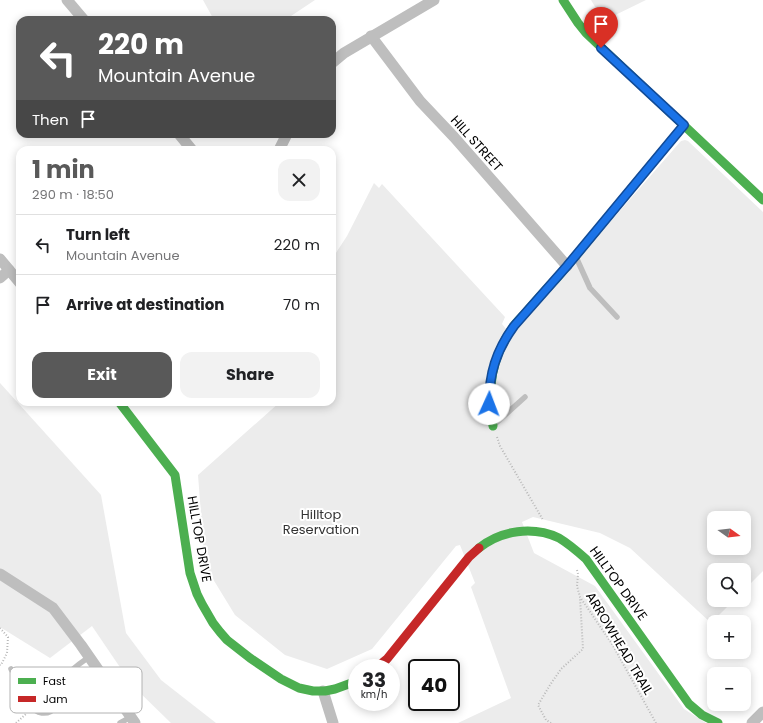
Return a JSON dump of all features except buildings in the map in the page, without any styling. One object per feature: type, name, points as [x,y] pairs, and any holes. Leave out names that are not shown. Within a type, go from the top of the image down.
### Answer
[{"type":"street","points":[[67,0],[81,16]]},
{"type":"street","points":[[336,60],[371,36],[434,0]]},
{"type":"street","points":[[564,0],[586,33],[763,200]]},
{"type":"street","name":"HILL STREET","points":[[371,36],[420,101],[454,137],[567,266]]},
{"type":"street","points":[[493,426],[489,404],[490,382],[496,359],[507,337],[514,326],[567,266],[684,125]]},
{"type":"street","points":[[182,138],[189,146]]},
{"type":"street","points":[[0,259],[16,278]]},
{"type":"street","points":[[0,278],[9,270]]},
{"type":"street","name":"HILLTOP DRIVE","points":[[122,406],[175,475],[190,573],[200,601],[215,626],[236,647],[279,679],[291,685],[304,690],[323,691],[348,684]]},
{"type":"street","name":"HILLTOP DRIVE","points":[[387,659],[477,549],[505,534],[527,531],[537,532],[551,535],[568,544],[582,556],[689,704],[705,717],[718,723]]},
{"type":"street","points":[[0,574],[52,608],[96,667]]},
{"type":"street","points":[[323,691],[333,723]]},
{"type":"street","points":[[752,723],[763,712]]},
{"type":"lane","points":[[575,256],[590,288],[617,317]]},
{"type":"lane","points":[[493,426],[525,397]]},
{"type":"lane","points":[[76,667],[89,657]]},
{"type":"lane","points":[[120,723],[133,720]]},
{"type":"path","points":[[493,426],[500,446],[551,535]]},
{"type":"path","name":"ARROWHEAD TRAIL","points":[[576,567],[578,574],[577,586],[580,597],[612,644],[656,723]]},
{"type":"path","points":[[551,723],[546,720],[538,705],[561,669],[583,649],[580,597]]},
{"type":"path","points":[[0,628],[8,637],[7,653],[0,665]]},
{"type":"path","points":[[16,723],[27,713]]},
{"type":"green space","points":[[203,0],[315,0],[291,16],[212,16]]},
{"type":"green space","points":[[591,0],[646,0],[605,20],[600,15]]},
{"type":"green space","name":"Hilltop Reservation","points":[[681,141],[688,141],[763,212],[763,571],[751,583],[751,563],[707,563],[707,607],[727,607],[719,615],[707,615],[707,619],[630,548],[600,533],[533,517],[522,522],[534,553],[595,586],[684,709],[706,723],[458,723],[511,698],[471,587],[475,583],[460,545],[456,546],[372,649],[327,669],[285,655],[235,615],[205,566],[198,475],[276,406],[336,406],[336,253],[347,236],[374,183],[379,188],[382,184],[505,317],[502,324],[511,335]]},
{"type":"green space","points":[[0,383],[16,401],[16,406],[21,406],[101,495],[126,633],[161,680],[216,723],[171,723],[142,695],[142,667],[120,667],[92,626],[50,658],[0,627]]},
{"type":"traffic: fast","points":[[563,0],[586,33],[763,200]]},
{"type":"traffic: fast","points":[[493,426],[490,399],[492,374],[495,362],[506,339],[516,323],[556,279],[611,213]]},
{"type":"traffic: fast","points":[[122,406],[175,475],[190,573],[202,604],[220,632],[227,640],[250,658],[281,679],[299,688],[313,691],[325,691],[348,684]]},
{"type":"traffic: fast","points":[[479,548],[497,537],[528,531],[549,534],[559,538],[576,550],[586,559],[689,704],[702,715],[718,723]]},
{"type":"traffic: jam","points":[[611,213],[684,125]]},
{"type":"traffic: jam","points":[[387,659],[469,557],[479,548]]},
{"type":"route","points":[[489,404],[492,371],[501,348],[514,326],[567,266],[684,125],[601,48]]}]
